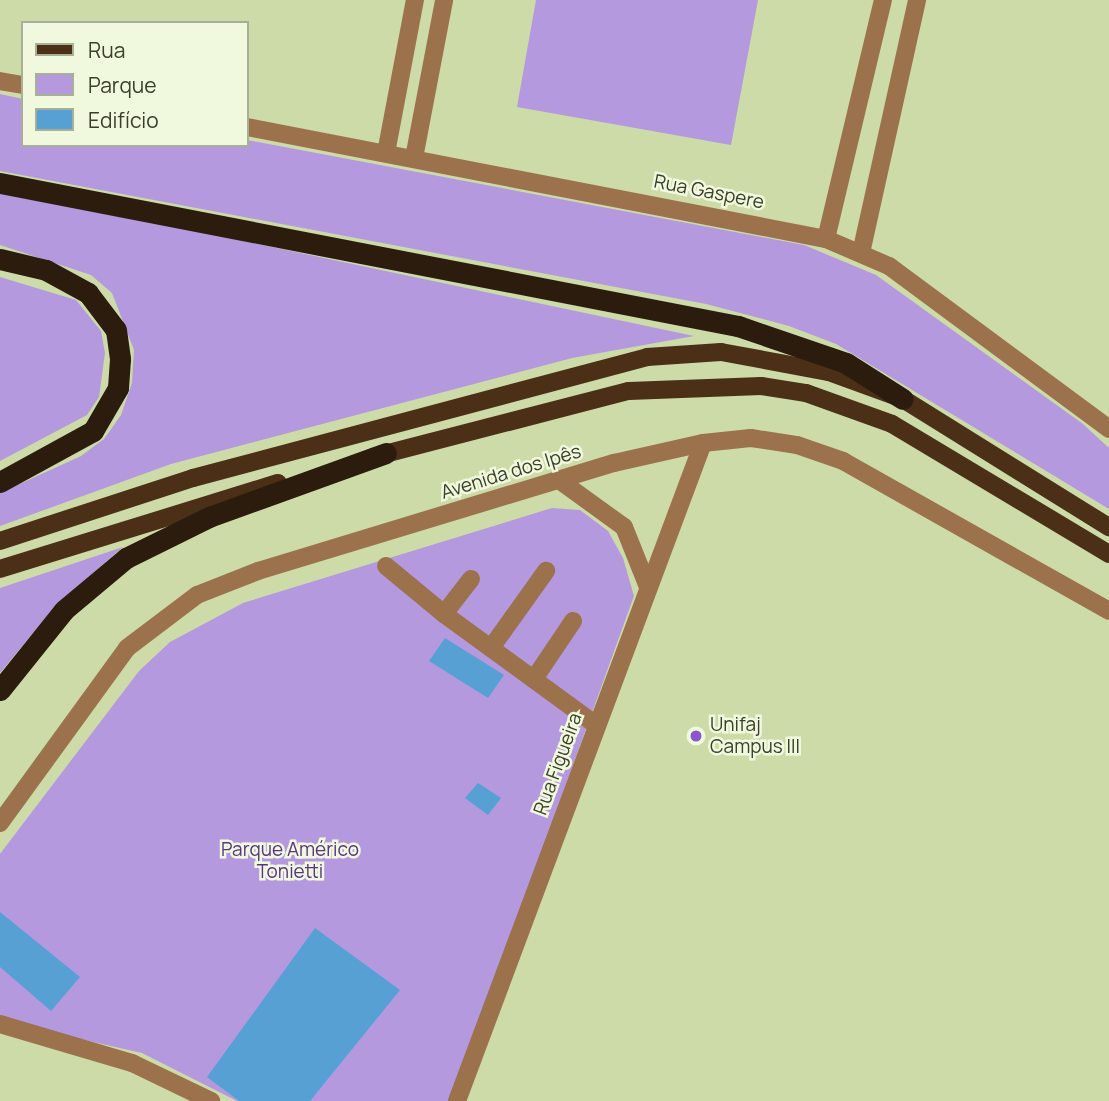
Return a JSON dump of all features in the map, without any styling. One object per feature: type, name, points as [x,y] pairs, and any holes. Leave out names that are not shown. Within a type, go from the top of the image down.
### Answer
[{"type":"highway","points":[[0,183],[738,326],[846,363],[903,399]]},
{"type":"highway","points":[[0,259],[46,270],[88,293],[116,330],[120,359],[118,388],[93,431],[0,482]]},
{"type":"highway","points":[[0,690],[64,610],[126,558],[209,517],[386,453]]},
{"type":"main road","points":[[0,541],[192,478],[648,357],[721,352],[779,359],[903,399],[1109,527]]},
{"type":"main road","points":[[0,569],[189,507],[629,391],[761,386],[806,393],[892,424],[1109,554]]},
{"type":"street","points":[[386,153],[415,0]]},
{"type":"street","points":[[414,158],[444,0]]},
{"type":"street","points":[[825,239],[883,0]]},
{"type":"street","points":[[861,253],[917,0]]},
{"type":"street","points":[[0,81],[21,85]]},
{"type":"street","name":"Rua Gaspere","points":[[248,127],[825,239],[889,266],[1109,429]]},
{"type":"street","name":"Avenida dos Ipês","points":[[0,823],[127,648],[197,595],[257,571],[559,480],[703,443],[751,438],[797,445],[843,461],[1109,611]]},
{"type":"street","name":"Rua Figueira","points":[[457,1101],[595,724],[703,443]]},
{"type":"street","points":[[559,480],[624,527],[648,587]]},
{"type":"street","points":[[386,566],[444,614],[595,724]]},
{"type":"street","points":[[491,648],[546,571]]},
{"type":"street","points":[[444,614],[471,579]]},
{"type":"street","points":[[534,679],[573,621]]},
{"type":"street","points":[[0,1024],[132,1063],[211,1101]]},
{"type":"green space","points":[[536,0],[758,0],[731,145],[517,107]]},
{"type":"green space","points":[[0,94],[21,99],[21,147],[248,147],[248,140],[804,245],[876,275],[1083,424],[1109,448],[1109,509],[836,344],[789,326],[706,304],[0,171]]},
{"type":"green space","points":[[0,193],[177,227],[694,336],[572,358],[171,464],[0,526],[0,493],[81,456],[104,439],[121,415],[132,383],[134,350],[112,293],[91,275],[0,245]]},
{"type":"green space","points":[[0,277],[76,300],[101,331],[105,353],[99,397],[87,415],[0,461]]},
{"type":"green space","name":"Parque Américo Tonietti","points":[[552,508],[580,510],[608,531],[623,558],[634,596],[452,1101],[237,1101],[142,1053],[0,1021],[0,854],[139,671],[170,642],[243,603]]},
{"type":"green space","points":[[123,547],[56,605],[0,673],[0,588]]},
{"type":"building","points":[[445,638],[504,675],[488,698],[429,661]]},
{"type":"building","points":[[478,783],[501,798],[488,815],[465,798]]},
{"type":"building","points":[[0,912],[80,977],[51,1011],[0,967]]},
{"type":"building","points":[[315,928],[400,990],[310,1101],[239,1101],[207,1077]]},
{"type":"place","name":"Unifaj Campus III","points":[[696,736]]}]
